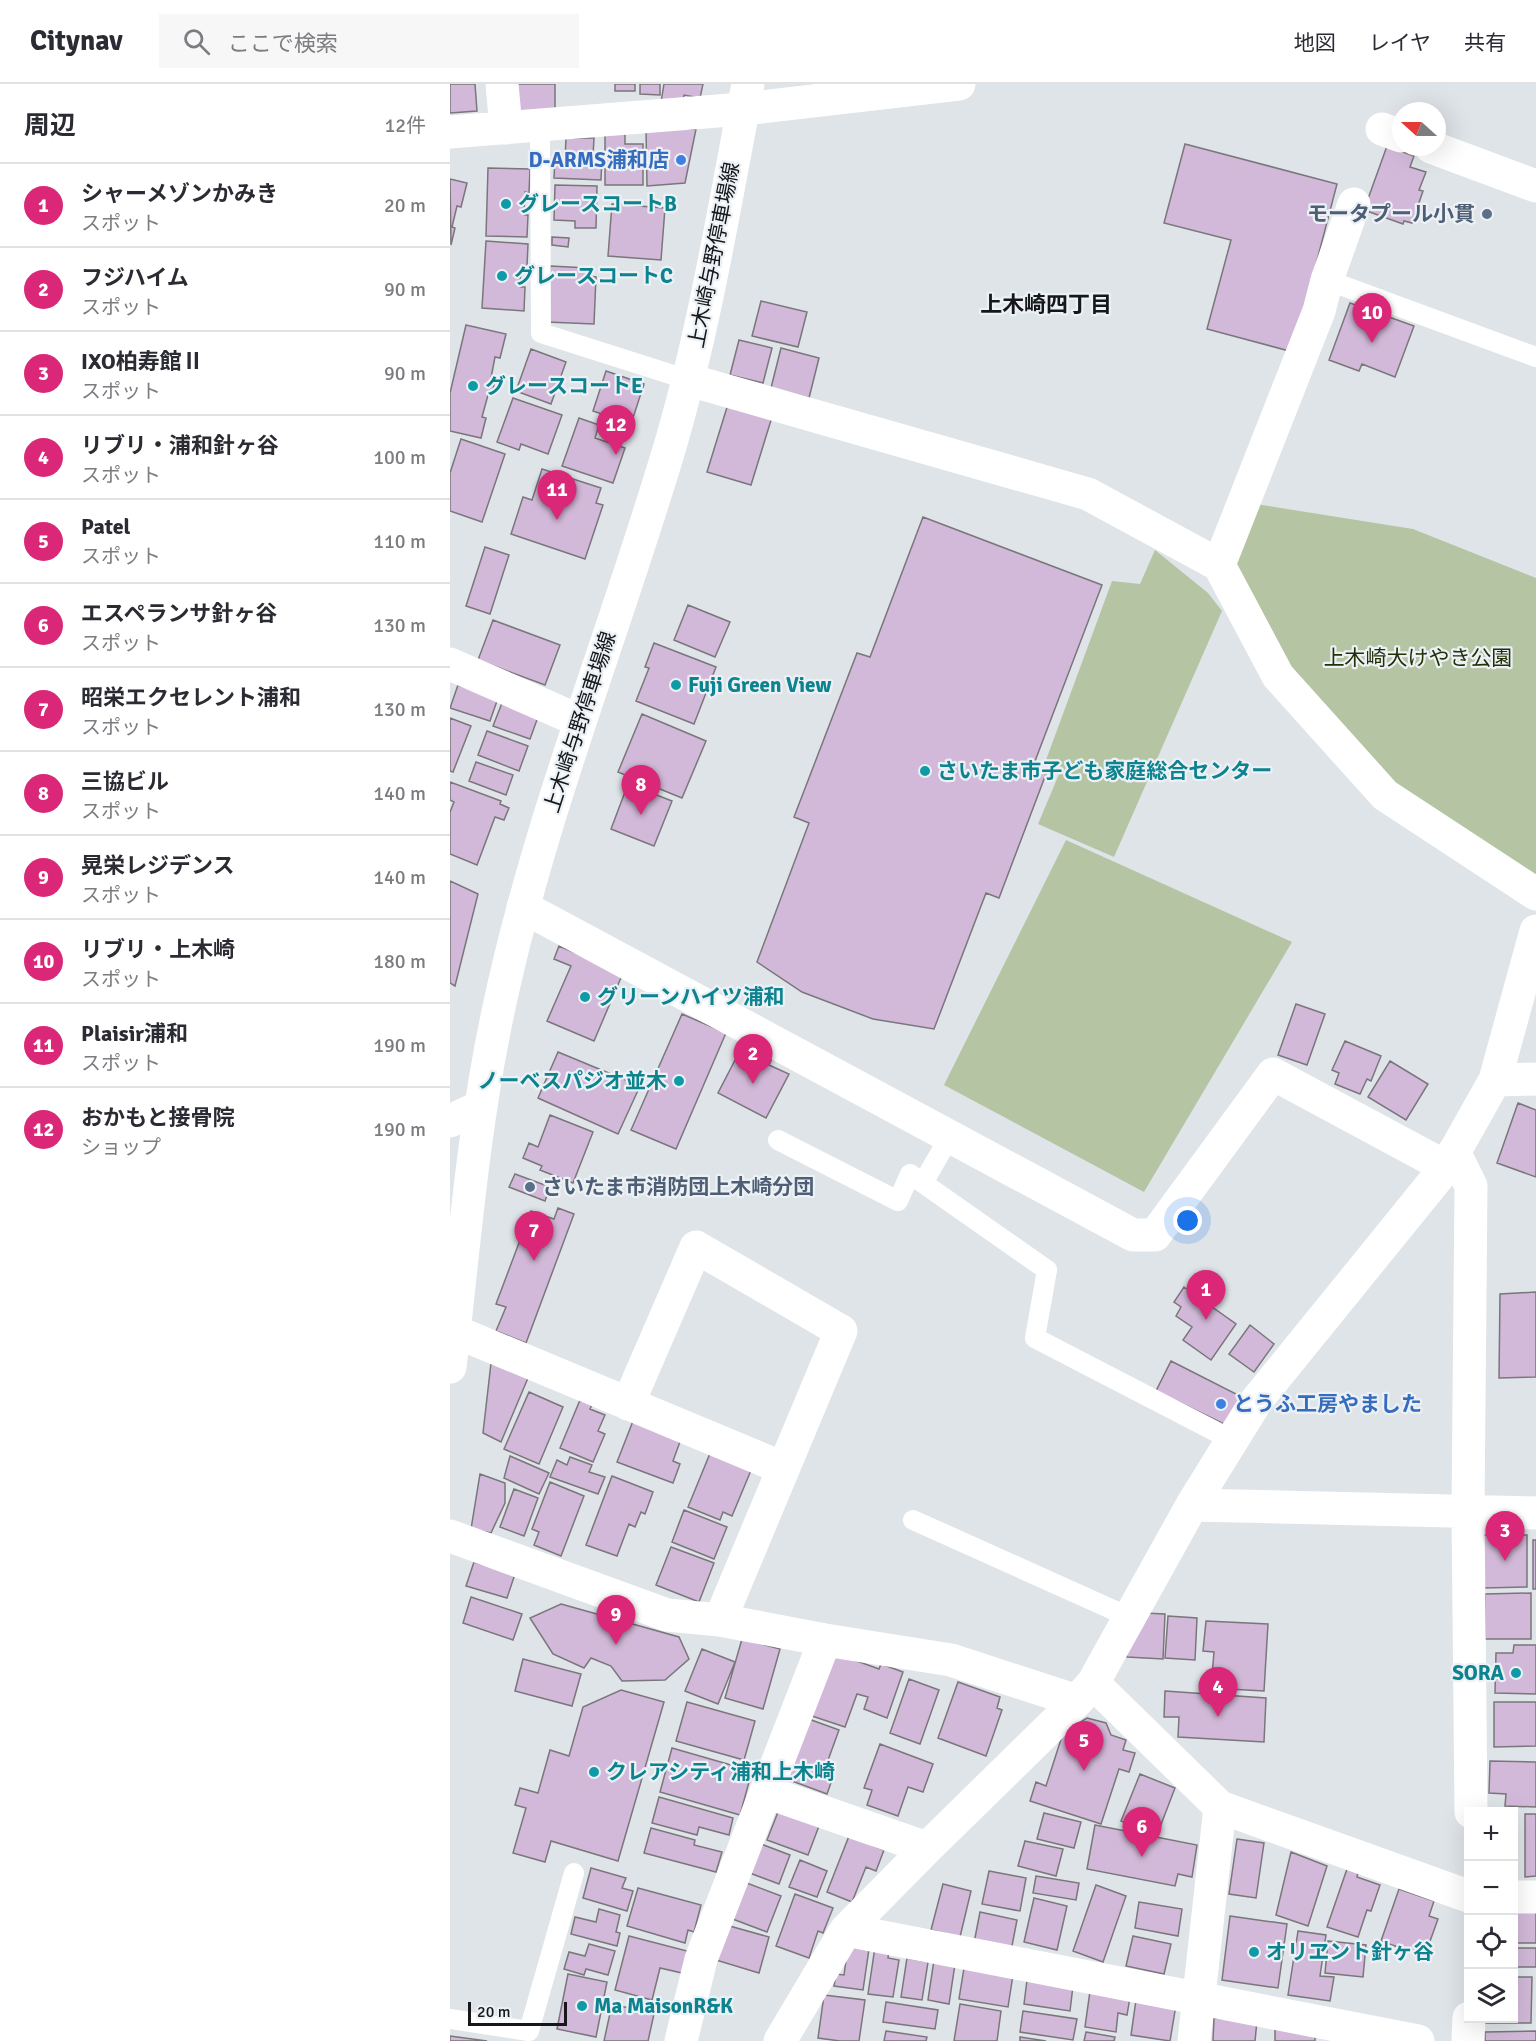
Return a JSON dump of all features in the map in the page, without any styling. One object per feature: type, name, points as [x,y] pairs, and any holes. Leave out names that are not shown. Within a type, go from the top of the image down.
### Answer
[{"type":"street","points":[[502,84],[506,128]]},
{"type":"street","points":[[450,132],[540,125],[746,96],[959,84]]},
{"type":"street","name":"上木崎与野停車場線","points":[[450,1367],[475,1136],[497,1012],[523,906],[550,812],[667,457],[689,380],[746,96]]},
{"type":"street","points":[[1446,153],[1536,186]]},
{"type":"street","points":[[1219,565],[1319,311],[1327,280],[1354,204]]},
{"type":"street","points":[[689,380],[1088,494],[1219,565],[1278,676],[1384,795],[1536,894]]},
{"type":"street","points":[[450,664],[580,721]]},
{"type":"street","points":[[523,906],[1132,1235],[1155,1235],[1273,1074],[1450,1160],[1472,1186],[1468,1511],[1472,1807]]},
{"type":"street","points":[[780,2041],[846,1930],[1085,1692],[1192,1505],[1257,1400],[1450,1160],[1495,1080],[1536,931]]},
{"type":"street","points":[[1495,1080],[1536,1078]]},
{"type":"street","points":[[450,1121],[480,1107]]},
{"type":"street","points":[[628,1404],[696,1247],[842,1331],[720,1620]]},
{"type":"street","points":[[454,1331],[783,1468]]},
{"type":"street","points":[[1192,1505],[1536,1513]]},
{"type":"street","points":[[450,1536],[667,1614],[720,1620],[951,1660],[1085,1692],[1220,1807],[1464,1895]]},
{"type":"street","points":[[681,2041],[701,1959],[825,1640]]},
{"type":"street","points":[[766,1792],[927,1848]]},
{"type":"street","points":[[1194,2041],[1220,1807]]},
{"type":"street","points":[[1518,1897],[1536,1897]]},
{"type":"street","points":[[846,1930],[1418,2041]]},
{"type":"street","points":[[1468,2041],[1469,2023]]},
{"type":"lane","points":[[540,125],[541,333],[689,380]]},
{"type":"lane","points":[[1327,280],[1536,357]]},
{"type":"lane","points":[[923,1183],[950,1136]]},
{"type":"lane","points":[[778,1140],[898,1201],[910,1174],[1047,1270],[1035,1338],[1232,1440]]},
{"type":"lane","points":[[913,1520],[1129,1617]]},
{"type":"lane","points":[[450,2019],[529,2031],[574,1873]]},
{"type":"green space","name":"上木崎大けやき公園","points":[[1243,502],[1413,529],[1536,578],[1536,894],[1385,795],[1278,676],[1219,565]]},
{"type":"green space","points":[[1155,550],[1208,593],[1222,611],[1114,857],[1038,824],[1062,767],[1046,760],[1112,581],[1140,584]]},
{"type":"green space","points":[[1066,840],[1292,942],[1144,1192],[944,1085]]},
{"type":"building","points":[[450,84],[475,84],[477,111],[450,113]]},
{"type":"building","points":[[516,84],[555,84],[555,112],[516,112]]},
{"type":"building","points":[[615,84],[635,84],[635,91],[615,91]]},
{"type":"building","points":[[640,84],[660,84],[660,95],[640,94]]},
{"type":"building","points":[[664,84],[703,84],[700,98],[684,95],[682,105],[661,102]]},
{"type":"building","points":[[696,129],[685,183],[647,186],[646,130]]},
{"type":"building","points":[[605,132],[625,132],[625,144],[643,144],[643,185],[605,185]]},
{"type":"building","points":[[566,138],[594,138],[593,156],[602,156],[601,180],[554,178],[555,159],[565,159]]},
{"type":"building","points":[[1185,144],[1337,184],[1293,352],[1207,329],[1231,240],[1164,223]]},
{"type":"building","points":[[1387,146],[1392,148],[1392,156],[1414,156],[1410,167],[1426,172],[1419,190],[1423,191],[1412,223],[1404,221],[1403,224],[1364,210]]},
{"type":"building","name":"グレースコートB","points":[[488,168],[530,169],[529,193],[525,192],[524,215],[528,215],[527,237],[486,236]]},
{"type":"building","points":[[450,179],[467,183],[461,207],[457,206],[451,245]]},
{"type":"building","points":[[555,185],[597,186],[596,228],[575,228],[575,221],[554,220]]},
{"type":"building","points":[[612,204],[665,208],[661,260],[608,256]]},
{"type":"building","points":[[552,237],[569,238],[568,247],[552,245]]},
{"type":"building","name":"グレースコートC","points":[[486,241],[528,244],[527,266],[521,266],[520,287],[525,287],[524,311],[482,308]]},
{"type":"building","points":[[550,266],[588,268],[588,276],[596,277],[594,324],[547,322]]},
{"type":"building","points":[[761,301],[807,312],[798,347],[752,336]]},
{"type":"building","points":[[1350,303],[1414,326],[1395,377],[1362,364],[1359,371],[1329,360]]},
{"type":"building","name":"グレースコートE","points":[[466,325],[506,334],[500,358],[495,357],[491,378],[495,379],[492,396],[488,395],[482,417],[486,418],[481,438],[450,431],[450,393]]},
{"type":"building","points":[[739,340],[772,348],[763,383],[730,375]]},
{"type":"building","points":[[781,348],[819,358],[809,398],[771,388]]},
{"type":"building","points":[[531,349],[566,362],[551,404],[516,391]]},
{"type":"building","points":[[606,371],[644,384],[631,424],[593,411]]},
{"type":"building","points":[[513,398],[562,415],[548,454],[521,444],[519,450],[497,442]]},
{"type":"building","points":[[728,404],[772,417],[751,485],[707,472]]},
{"type":"building","points":[[579,418],[599,425],[595,438],[625,448],[613,483],[562,466]]},
{"type":"building","points":[[461,439],[505,454],[482,522],[450,511],[450,473]]},
{"type":"building","points":[[542,469],[601,488],[596,503],[603,505],[585,559],[511,534],[523,497],[532,500]]},
{"type":"building","name":"さいたま市子ども家庭総合センター","points":[[923,517],[1102,585],[1032,769],[1046,774],[999,898],[986,893],[934,1029],[873,1019],[802,992],[757,962],[809,823],[794,817],[857,653],[870,657]]},
{"type":"building","points":[[485,547],[509,555],[490,614],[466,606]]},
{"type":"building","points":[[688,605],[730,622],[715,657],[674,640]]},
{"type":"building","points":[[493,620],[560,645],[545,685],[478,660]]},
{"type":"building","name":"Fuji Green View","points":[[654,643],[716,667],[694,724],[636,701],[649,668],[645,667]]},
{"type":"building","points":[[458,685],[498,698],[490,721],[450,708]]},
{"type":"building","points":[[502,703],[538,717],[530,739],[493,726]]},
{"type":"building","points":[[642,714],[706,741],[682,798],[618,772]]},
{"type":"building","points":[[450,718],[471,726],[453,772],[450,771]]},
{"type":"building","points":[[487,731],[528,746],[519,771],[478,755]]},
{"type":"building","points":[[476,762],[513,775],[506,795],[469,781]]},
{"type":"building","points":[[450,782],[501,801],[500,804],[509,808],[504,820],[495,817],[477,865],[450,854],[450,812],[454,802],[450,800]]},
{"type":"building","points":[[628,784],[672,801],[654,846],[611,829]]},
{"type":"building","points":[[450,881],[478,894],[455,986],[450,983]]},
{"type":"building","name":"グリーンハイツ浦和","points":[[559,946],[623,973],[594,1041],[547,1021],[571,966],[554,959]]},
{"type":"building","points":[[1296,1004],[1325,1014],[1307,1065],[1278,1055]]},
{"type":"building","name":"ノーベスパジオ並木","points":[[682,1014],[726,1033],[676,1149],[631,1130]]},
{"type":"building","points":[[746,1039],[774,1054],[769,1065],[789,1074],[766,1118],[718,1093]]},
{"type":"building","points":[[1345,1041],[1381,1056],[1371,1081],[1367,1079],[1360,1094],[1335,1084],[1339,1073],[1332,1070]]},
{"type":"building","points":[[558,1052],[640,1086],[618,1134],[538,1098]]},
{"type":"building","points":[[1390,1061],[1428,1084],[1406,1120],[1368,1097]]},
{"type":"building","points":[[1518,1103],[1536,1110],[1536,1177],[1497,1163]]},
{"type":"building","points":[[550,1115],[593,1132],[573,1183],[540,1170],[542,1166],[523,1158],[529,1143],[538,1147]]},
{"type":"building","points":[[515,1174],[550,1187],[545,1201],[509,1187]]},
{"type":"building","points":[[558,1208],[574,1214],[526,1343],[496,1331],[506,1307],[496,1304],[531,1211],[554,1219]]},
{"type":"building","points":[[1184,1287],[1236,1324],[1211,1360],[1183,1340],[1192,1327],[1176,1316],[1181,1307],[1174,1302]]},
{"type":"building","points":[[1536,1292],[1536,1377],[1499,1378],[1500,1294]]},
{"type":"building","points":[[1250,1325],[1274,1344],[1254,1372],[1229,1354]]},
{"type":"building","points":[[1171,1361],[1242,1397],[1228,1426],[1156,1391]]},
{"type":"building","points":[[491,1363],[528,1378],[501,1442],[483,1433]]},
{"type":"building","points":[[529,1392],[563,1407],[539,1464],[504,1449]]},
{"type":"building","points":[[580,1400],[592,1405],[590,1409],[605,1415],[598,1431],[605,1434],[593,1462],[560,1448]]},
{"type":"building","points":[[633,1421],[681,1439],[673,1461],[680,1464],[673,1483],[617,1462]]},
{"type":"building","points":[[711,1451],[752,1468],[732,1516],[723,1512],[720,1520],[688,1507]]},
{"type":"building","points":[[510,1456],[549,1473],[539,1494],[504,1478]]},
{"type":"building","points":[[570,1457],[592,1465],[589,1472],[605,1477],[598,1494],[550,1477],[557,1460],[567,1465]]},
{"type":"building","points":[[480,1474],[505,1483],[505,1503],[491,1533],[471,1529]]},
{"type":"building","points":[[612,1476],[653,1492],[645,1514],[641,1512],[635,1527],[629,1524],[617,1556],[586,1545]]},
{"type":"building","points":[[550,1482],[584,1496],[561,1556],[534,1545],[539,1532],[532,1529]]},
{"type":"building","points":[[514,1489],[538,1498],[524,1536],[500,1527]]},
{"type":"building","points":[[684,1510],[727,1527],[714,1559],[672,1542]]},
{"type":"building","points":[[1483,1535],[1527,1535],[1527,1587],[1483,1588]]},
{"type":"building","points":[[1533,1540],[1536,1540],[1536,1589],[1533,1589]]},
{"type":"building","points":[[671,1547],[714,1563],[699,1602],[656,1585]]},
{"type":"building","points":[[474,1562],[515,1574],[507,1598],[466,1586]]},
{"type":"building","points":[[1531,1593],[1531,1639],[1485,1639],[1485,1594]]},
{"type":"building","points":[[471,1597],[522,1614],[513,1640],[463,1623]]},
{"type":"building","points":[[561,1604],[679,1637],[689,1659],[665,1680],[622,1681],[611,1666],[591,1658],[584,1668],[553,1654],[530,1618]]},
{"type":"building","points":[[1143,1613],[1165,1614],[1163,1659],[1127,1657],[1125,1651]]},
{"type":"building","points":[[1168,1616],[1197,1618],[1195,1660],[1165,1658]]},
{"type":"building","points":[[1206,1621],[1268,1624],[1264,1691],[1211,1688],[1214,1652],[1203,1651]]},
{"type":"building","points":[[742,1639],[780,1649],[763,1709],[725,1698]]},
{"type":"building","name":"SORA","points":[[1514,1645],[1536,1645],[1536,1694],[1495,1693],[1496,1653],[1513,1653]]},
{"type":"building","points":[[702,1649],[735,1662],[718,1704],[685,1691]]},
{"type":"building","points":[[832,1652],[879,1669],[881,1664],[903,1672],[887,1718],[864,1709],[868,1697],[857,1694],[845,1727],[809,1715]]},
{"type":"building","points":[[523,1659],[581,1674],[572,1706],[515,1691]]},
{"type":"building","points":[[909,1679],[939,1690],[920,1744],[890,1733]]},
{"type":"building","points":[[958,1682],[1000,1697],[997,1708],[1002,1710],[986,1756],[938,1738]]},
{"type":"building","name":"クレアシティ浦和上木崎","points":[[621,1690],[664,1702],[618,1861],[551,1841],[545,1862],[513,1853],[526,1808],[515,1805],[520,1788],[538,1793],[550,1750],[569,1756],[583,1707]]},
{"type":"building","points":[[1165,1691],[1266,1698],[1264,1742],[1178,1737],[1179,1717],[1164,1717]]},
{"type":"building","points":[[687,1702],[755,1721],[744,1760],[676,1741]]},
{"type":"building","points":[[1494,1702],[1536,1702],[1536,1746],[1494,1747]]},
{"type":"building","points":[[806,1718],[839,1730],[823,1774],[833,1777],[827,1794],[784,1778]]},
{"type":"building","points":[[1087,1718],[1106,1723],[1111,1735],[1126,1740],[1123,1750],[1135,1753],[1129,1772],[1119,1769],[1101,1824],[1030,1801],[1036,1782],[1046,1786],[1063,1733],[1071,1735],[1074,1726]]},
{"type":"building","points":[[880,1744],[933,1764],[923,1792],[908,1787],[898,1816],[867,1805],[872,1790],[864,1788]]},
{"type":"building","points":[[672,1748],[752,1771],[740,1815],[660,1792]]},
{"type":"building","points":[[1490,1761],[1536,1762],[1536,1807],[1505,1806],[1506,1794],[1489,1793]]},
{"type":"building","points":[[1140,1774],[1175,1788],[1157,1835],[1121,1821]]},
{"type":"building","points":[[659,1797],[733,1818],[729,1835],[699,1827],[697,1835],[652,1823]]},
{"type":"building","points":[[778,1812],[819,1826],[808,1855],[767,1840]]},
{"type":"building","points":[[1044,1813],[1081,1822],[1074,1848],[1037,1839]]},
{"type":"building","points":[[1525,1814],[1536,1814],[1536,1876],[1525,1877]]},
{"type":"building","points":[[1095,1825],[1197,1845],[1192,1877],[1178,1874],[1175,1886],[1087,1869]]},
{"type":"building","points":[[651,1828],[695,1840],[694,1845],[722,1852],[716,1872],[644,1853]]},
{"type":"building","points":[[849,1836],[884,1850],[876,1871],[866,1867],[852,1902],[827,1892]]},
{"type":"building","points":[[1237,1839],[1264,1843],[1256,1898],[1229,1894]]},
{"type":"building","points":[[1025,1841],[1063,1849],[1056,1876],[1018,1866]]},
{"type":"building","points":[[761,1844],[790,1855],[779,1884],[747,1872]]},
{"type":"building","points":[[1291,1852],[1327,1866],[1308,1926],[1276,1915]]},
{"type":"building","points":[[800,1860],[827,1871],[817,1897],[789,1887]]},
{"type":"building","points":[[591,1868],[626,1878],[622,1888],[633,1891],[627,1911],[583,1898]]},
{"type":"building","points":[[1347,1869],[1358,1872],[1357,1877],[1380,1885],[1371,1911],[1367,1910],[1358,1937],[1327,1927]]},
{"type":"building","points":[[989,1871],[1026,1878],[1020,1911],[982,1904]]},
{"type":"building","points":[[1036,1876],[1079,1883],[1076,1900],[1033,1893]]},
{"type":"building","points":[[744,1882],[781,1896],[767,1932],[730,1918]]},
{"type":"building","points":[[943,1884],[971,1891],[960,1937],[931,1930]]},
{"type":"building","points":[[1096,1885],[1126,1896],[1103,1962],[1073,1951]]},
{"type":"building","points":[[638,1888],[701,1905],[694,1932],[688,1930],[685,1943],[627,1926]]},
{"type":"building","points":[[1399,1889],[1434,1901],[1429,1916],[1438,1919],[1429,1944],[1424,1942],[1420,1955],[1381,1941]]},
{"type":"building","points":[[795,1894],[833,1908],[823,1933],[818,1931],[809,1958],[776,1946]]},
{"type":"building","points":[[1034,1898],[1067,1906],[1057,1950],[1024,1942]]},
{"type":"building","points":[[1139,1902],[1182,1909],[1178,1936],[1135,1928]]},
{"type":"building","points":[[1518,1907],[1536,1908],[1536,1943],[1518,1943]]},
{"type":"building","points":[[599,1909],[620,1915],[616,1932],[620,1933],[617,1946],[571,1934],[575,1917],[596,1922]]},
{"type":"building","points":[[980,1912],[1017,1920],[1011,1951],[974,1943]]},
{"type":"building","name":"オリヱント針ヶ谷","points":[[1230,1916],[1287,1924],[1278,1988],[1222,1980]]},
{"type":"building","points":[[726,1925],[769,1937],[759,1973],[716,1960]]},
{"type":"building","points":[[1298,1931],[1326,1935],[1320,1976],[1334,1977],[1330,2001],[1288,1995]]},
{"type":"building","points":[[629,1936],[687,1951],[682,1973],[660,1968],[652,2000],[615,1990]]},
{"type":"building","points":[[1133,1936],[1171,1944],[1164,1974],[1126,1966]]},
{"type":"building","points":[[1328,1941],[1366,1945],[1363,1977],[1325,1973]]},
{"type":"building","points":[[589,1944],[615,1951],[608,1975],[586,1969],[584,1975],[564,1969],[569,1952],[585,1956]]},
{"type":"building","points":[[848,1946],[869,1949],[863,1990],[834,1986],[836,1974],[844,1975]]},
{"type":"building","points":[[875,1947],[889,1950],[888,1958],[899,1960],[893,1997],[868,1994]]},
{"type":"building","points":[[1518,1948],[1536,1948],[1536,1967],[1518,1967]]},
{"type":"building","points":[[907,1958],[928,1962],[922,2000],[901,1997]]},
{"type":"building","points":[[934,1960],[955,1964],[949,2004],[928,2000]]},
{"type":"building","points":[[964,1968],[1013,1975],[1008,2007],[959,1999]]},
{"type":"building","name":"Ma MaisonR&K","points":[[568,1974],[607,1982],[596,2037],[557,2029]]},
{"type":"building","points":[[1518,1977],[1532,1977],[1531,2023],[1518,2023]]},
{"type":"building","points":[[1027,1980],[1073,1986],[1070,2011],[1024,2004]]},
{"type":"building","points":[[1090,1991],[1130,1997],[1127,2015],[1118,2013],[1116,2032],[1085,2027]]},
{"type":"building","points":[[824,1995],[865,2000],[859,2041],[818,2038]]},
{"type":"building","points":[[1136,2000],[1176,2005],[1170,2041],[1131,2035]]},
{"type":"building","points":[[886,2002],[938,2010],[935,2029],[883,2022]]},
{"type":"building","points":[[612,2004],[654,2014],[648,2041],[604,2041]]},
{"type":"building","points":[[960,2004],[1001,2011],[997,2041],[954,2041]]},
{"type":"building","points":[[1023,2011],[1077,2019],[1073,2040],[1020,2032]]},
{"type":"building","points":[[1214,2018],[1257,2021],[1255,2041],[1213,2041]]},
{"type":"building","points":[[1275,2028],[1315,2028],[1315,2041],[1275,2041]]},
{"type":"building","points":[[886,2031],[927,2037],[926,2041],[884,2041]]},
{"type":"building","points":[[1536,2031],[1536,2041],[1485,2041],[1485,2032]]},
{"type":"building","points":[[1086,2032],[1115,2037],[1114,2041],[1084,2041]]},
{"type":"building","points":[[450,2036],[487,2041],[450,2041]]},
{"type":"building","points":[[1020,2037],[1046,2041],[1020,2041]]},
{"type":"place","name":"D-ARMS浦和店","points":[[681,160]]},
{"type":"place","name":"グレースコートB","points":[[506,204]]},
{"type":"place","name":"モータプール小貫","points":[[1487,214]]},
{"type":"place","name":"グレースコートC","points":[[502,276]]},
{"type":"place","name":"リブリ・上木崎","points":[[1372,343]]},
{"type":"place","name":"グレースコートE","points":[[473,386]]},
{"type":"place","name":"おかもと接骨院","points":[[616,455]]},
{"type":"place","name":"Plaisir浦和","points":[[557,520]]},
{"type":"place","name":"Fuji Green View","points":[[676,685]]},
{"type":"place","name":"さいたま市子ども家庭総合センター","points":[[925,771]]},
{"type":"place","name":"三協ビル","points":[[641,815]]},
{"type":"place","name":"グリーンハイツ浦和","points":[[585,997]]},
{"type":"place","name":"ノーベスパジオ並木","points":[[679,1081]]},
{"type":"place","name":"フジハイム","points":[[753,1084]]},
{"type":"place","name":"さいたま市消防団上木崎分団","points":[[530,1187]]},
{"type":"place","name":"昭栄エクセレント浦和","points":[[534,1261]]},
{"type":"place","name":"シャーメゾンかみき","points":[[1206,1320]]},
{"type":"place","name":"とうふ工房やました","points":[[1221,1404]]},
{"type":"place","name":"IXO柏寿館Ⅱ","points":[[1505,1561]]},
{"type":"place","name":"晃栄レジデンス","points":[[616,1645]]},
{"type":"place","name":"SORA","points":[[1516,1673]]},
{"type":"place","name":"リブリ・浦和針ヶ谷","points":[[1218,1717]]},
{"type":"place","name":"Patel","points":[[1084,1771]]},
{"type":"place","name":"クレアシティ浦和上木崎","points":[[594,1772]]},
{"type":"place","name":"エスペランサ針ヶ谷","points":[[1142,1857]]},
{"type":"place","name":"オリヱント針ヶ谷","points":[[1254,1952]]},
{"type":"place","name":"Ma MaisonR&K","points":[[582,2006]]},
{"type":"district","name":"上木崎四丁目","points":[[1046,304]]}]
